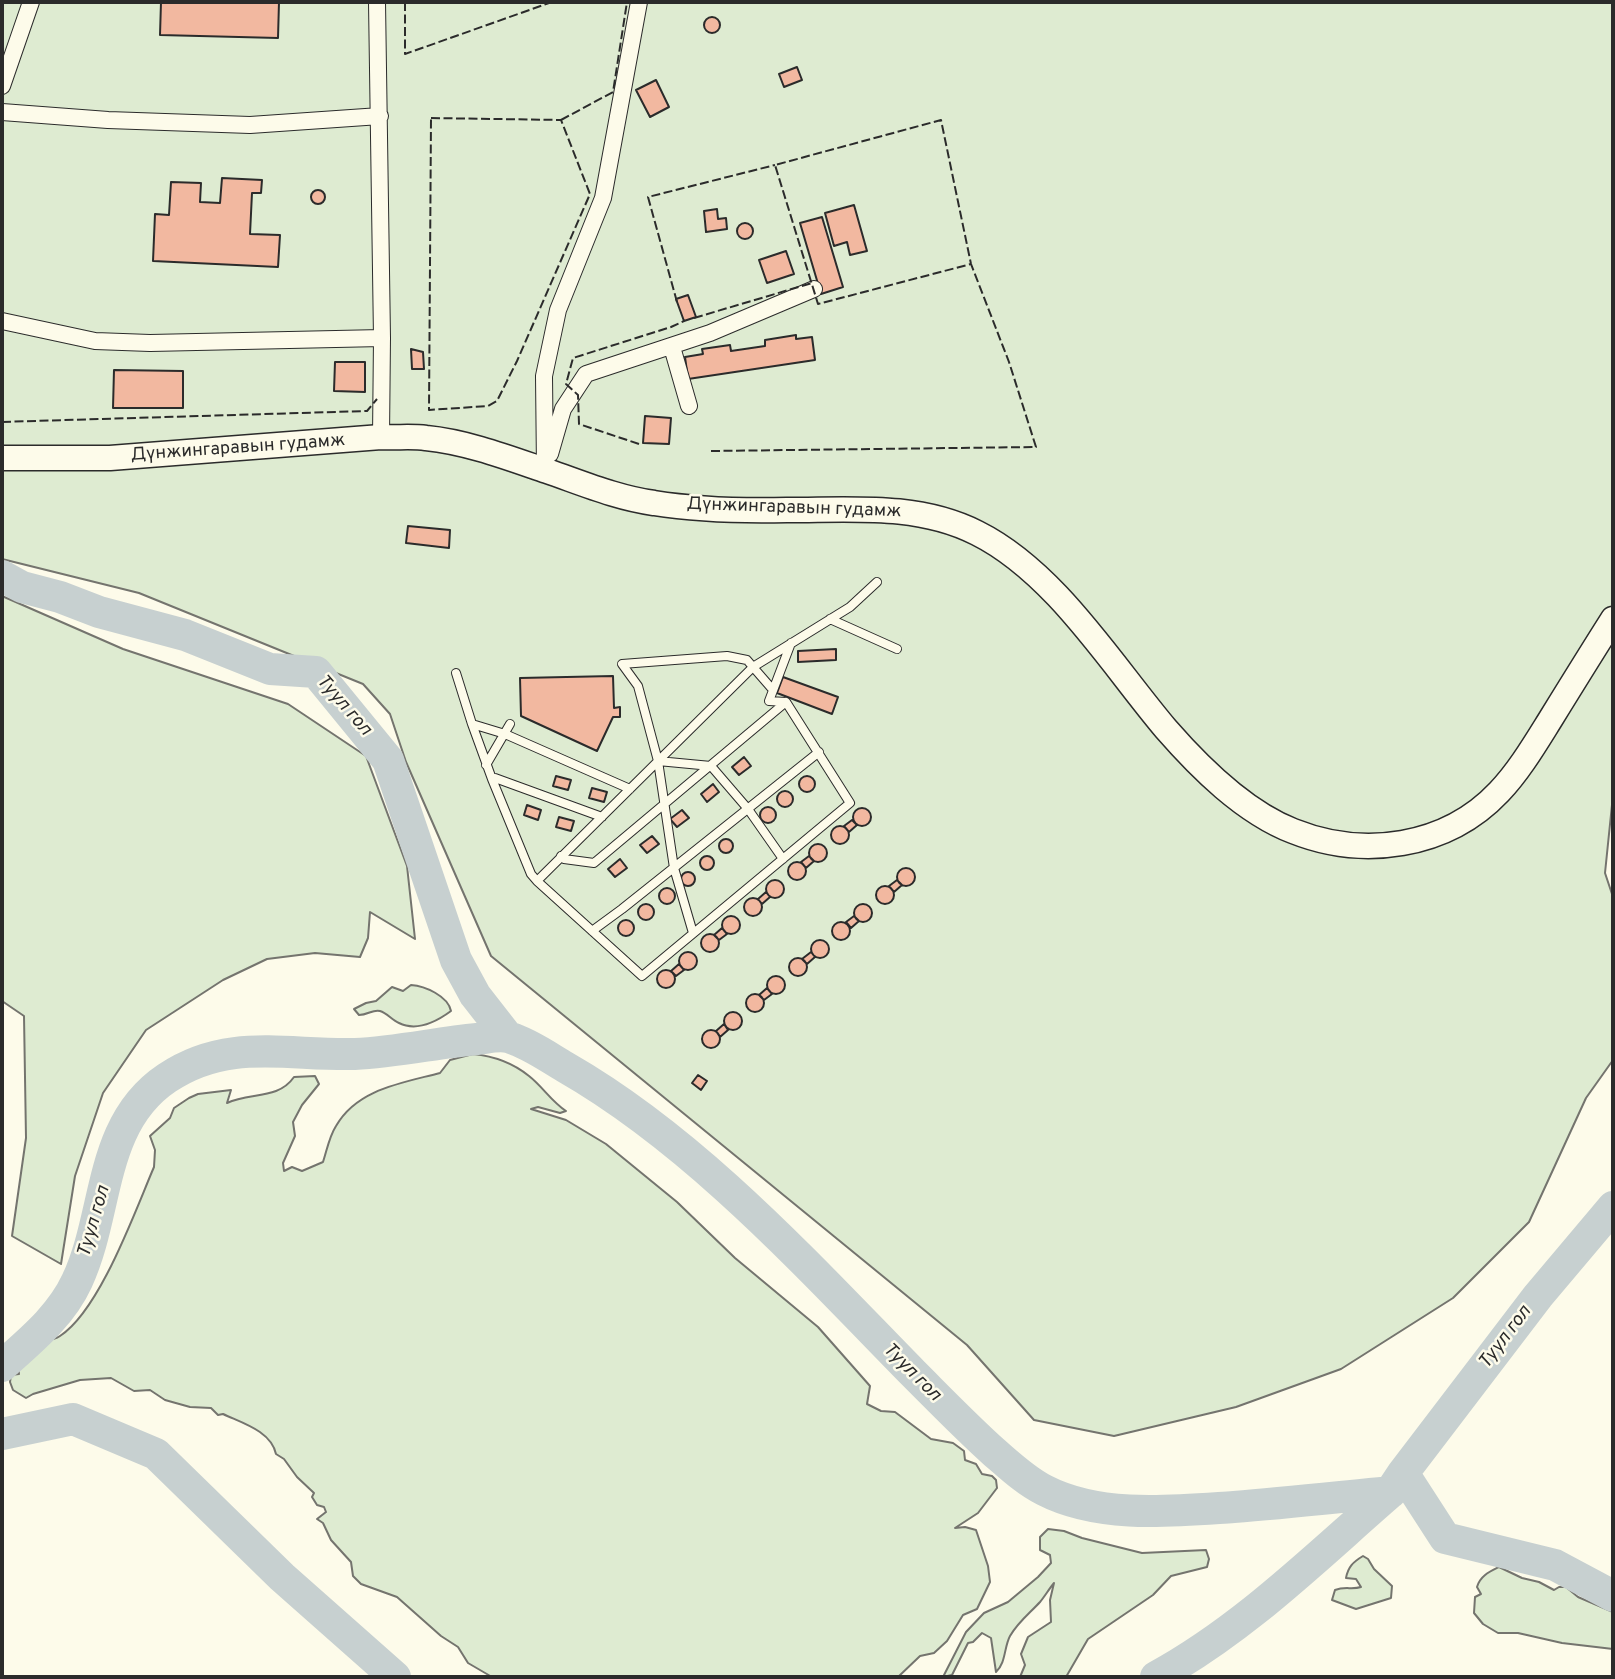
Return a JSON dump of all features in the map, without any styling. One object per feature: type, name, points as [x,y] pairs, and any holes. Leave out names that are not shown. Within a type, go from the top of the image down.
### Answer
[{"type":"main road","name":"Дүнжингаравын гудамж","points":[[2,458],[110,458],[381,437],[426,438],[474,448],[602,491],[650,503],[734,510],[897,509],[938,518],[977,533],[1033,572],[1086,628],[1168,731],[1236,796],[1262,815],[1293,831],[1352,844],[1392,846],[1433,837],[1467,820],[1499,792],[1528,755],[1613,619]]},
{"type":"street","points":[[2,86],[31,2]]},
{"type":"street","points":[[377,2],[381,437]]},
{"type":"street","points":[[545,470],[544,376],[558,310],[603,198],[639,2]]},
{"type":"street","points":[[2,112],[108,120],[250,125],[380,116]]},
{"type":"street","points":[[545,470],[563,409],[586,374],[672,346],[814,289]]},
{"type":"street","points":[[2,321],[95,341],[149,343],[382,338]]},
{"type":"street","points":[[672,346],[689,406]]},
{"type":"lane","points":[[537,881],[753,667],[850,607],[877,582]]},
{"type":"lane","points":[[830,620],[897,649]]},
{"type":"lane","points":[[786,702],[769,701],[791,643]]},
{"type":"lane","points":[[693,933],[674,868],[658,761],[638,686],[622,664],[727,656],[747,660],[773,690]]},
{"type":"lane","points":[[456,673],[486,765],[531,874],[642,976],[850,803],[786,702]]},
{"type":"lane","points":[[561,856],[564,859],[594,863],[786,702]]},
{"type":"lane","points":[[472,724],[505,734],[630,789]]},
{"type":"lane","points":[[486,765],[510,724]]},
{"type":"lane","points":[[592,931],[819,752]]},
{"type":"lane","points":[[658,761],[710,766],[748,810],[783,859]]},
{"type":"lane","points":[[492,779],[602,817]]},
{"type":"green space","points":[[2,2],[1613,2],[1613,795],[1605,873],[1613,897],[1613,1060],[1586,1098],[1529,1222],[1453,1298],[1341,1369],[1236,1407],[1114,1436],[1034,1420],[967,1345],[491,956],[406,762],[390,714],[363,684],[139,593],[2,559]]},
{"type":"green space","points":[[2,596],[123,649],[288,704],[366,756],[407,866],[415,939],[370,912],[368,938],[360,957],[315,953],[267,959],[223,980],[146,1030],[103,1093],[75,1176],[61,1264],[12,1236],[26,1138],[24,1016],[2,1001]]},
{"type":"green space","points":[[411,985],[435,993],[445,1001],[451,1011],[433,1022],[406,1026],[380,1011],[359,1015],[354,1009],[376,1001],[392,987],[403,991]]},
{"type":"green space","points":[[473,1054],[503,1061],[529,1076],[566,1111],[560,1113],[538,1107],[531,1109],[566,1120],[606,1144],[677,1202],[735,1258],[818,1327],[870,1386],[867,1404],[881,1411],[895,1412],[931,1439],[953,1443],[964,1451],[965,1460],[976,1464],[982,1474],[992,1476],[996,1480],[997,1488],[978,1513],[955,1528],[976,1530],[988,1566],[990,1582],[977,1609],[963,1615],[947,1641],[934,1653],[920,1656],[898,1677],[492,1677],[468,1663],[458,1647],[441,1636],[397,1597],[361,1584],[353,1576],[351,1562],[331,1540],[323,1523],[317,1519],[326,1512],[324,1507],[317,1505],[312,1497],[314,1493],[297,1477],[284,1459],[276,1454],[268,1439],[255,1429],[223,1414],[218,1415],[211,1408],[190,1407],[165,1400],[150,1390],[134,1391],[111,1378],[80,1380],[26,1398],[13,1390],[11,1375],[19,1374],[18,1367],[27,1351],[33,1352],[35,1344],[57,1338],[75,1323],[102,1283],[154,1167],[155,1150],[150,1136],[170,1118],[174,1108],[198,1094],[231,1090],[227,1103],[280,1089],[294,1077],[315,1076],[319,1084],[302,1105],[293,1122],[295,1136],[283,1163],[284,1171],[292,1167],[302,1171],[323,1162],[334,1130],[356,1104],[382,1089],[440,1073],[450,1060]]},
{"type":"green space","points":[[1048,1529],[1142,1553],[1206,1550],[1209,1559],[1207,1567],[1171,1576],[1153,1595],[1088,1639],[1066,1677],[1020,1677],[1025,1665],[1021,1654],[1028,1637],[1051,1622],[1050,1600],[1054,1583],[1013,1631],[1002,1664],[996,1672],[991,1638],[982,1633],[968,1643],[952,1675],[943,1677],[966,1632],[984,1613],[1008,1602],[1051,1563],[1050,1555],[1040,1550],[1040,1537]]},
{"type":"green space","points":[[1363,1556],[1392,1586],[1391,1598],[1356,1609],[1332,1600],[1335,1590],[1361,1587],[1356,1579],[1346,1578],[1352,1565]]},
{"type":"green space","points":[[1499,1567],[1554,1590],[1566,1587],[1578,1597],[1613,1612],[1613,1649],[1562,1643],[1518,1633],[1498,1633],[1483,1624],[1474,1613],[1475,1597],[1481,1594],[1478,1583]]},
{"type":"building","points":[[161,2],[279,2],[278,38],[160,35]]},
{"type":"building","points":[[712,17],[718,19],[718,31],[712,33],[706,31],[704,25],[706,19]]},
{"type":"building","points":[[797,67],[802,80],[784,87],[779,74]]},
{"type":"building","points":[[656,80],[669,107],[650,117],[636,90]]},
{"type":"building","points":[[222,178],[262,180],[261,193],[252,193],[250,234],[280,235],[278,267],[153,261],[155,214],[169,215],[171,182],[201,183],[200,202],[220,203]]},
{"type":"building","points":[[318,190],[323,192],[323,202],[318,204],[313,202],[311,197],[313,192]]},
{"type":"building","points":[[854,205],[867,251],[850,255],[847,242],[834,246],[825,213]]},
{"type":"building","points":[[717,209],[718,219],[726,218],[727,229],[706,232],[704,211]]},
{"type":"building","points":[[822,217],[843,287],[821,294],[800,223]]},
{"type":"building","points":[[745,223],[751,225],[751,237],[745,239],[739,237],[737,231],[739,225]]},
{"type":"building","points":[[786,251],[794,274],[767,283],[759,260]]},
{"type":"building","points":[[688,295],[696,317],[684,321],[676,299]]},
{"type":"building","points":[[796,335],[796,339],[812,337],[815,360],[688,379],[685,357],[703,354],[702,349],[730,345],[731,351],[765,346],[765,340]]},
{"type":"building","points":[[411,349],[423,352],[424,369],[412,369]]},
{"type":"building","points":[[335,362],[365,362],[365,392],[334,391]]},
{"type":"building","points":[[114,370],[183,371],[183,408],[113,408]]},
{"type":"building","points":[[645,416],[671,418],[669,444],[643,443]]},
{"type":"building","points":[[408,526],[450,530],[449,548],[406,543]]},
{"type":"building","points":[[836,649],[836,660],[798,662],[798,651]]},
{"type":"building","points":[[613,676],[614,708],[620,707],[620,717],[613,717],[597,751],[521,716],[520,678]]},
{"type":"building","points":[[783,677],[838,697],[832,714],[777,693]]},
{"type":"building","points":[[744,757],[751,766],[739,775],[732,767]]},
{"type":"building","points":[[556,776],[571,780],[568,790],[553,786]]},
{"type":"building","points":[[807,776],[815,784],[807,792],[799,784]]},
{"type":"building","points":[[713,784],[719,792],[707,802],[701,794]]},
{"type":"building","points":[[592,788],[607,792],[604,802],[589,798]]},
{"type":"building","points":[[785,791],[791,793],[791,805],[785,807],[779,805],[777,799],[779,793]]},
{"type":"building","points":[[527,805],[541,810],[538,820],[524,815]]},
{"type":"building","points":[[768,807],[776,815],[768,823],[760,815]]},
{"type":"building","points":[[858,808],[866,808],[871,817],[869,824],[858,826],[853,821],[853,813]]},
{"type":"building","points":[[682,810],[689,818],[677,827],[670,819]]},
{"type":"building","points":[[559,817],[574,821],[571,831],[556,827]]},
{"type":"building","points":[[852,820],[857,825],[849,832],[844,826]]},
{"type":"building","points":[[836,826],[844,826],[849,835],[847,842],[836,844],[831,839],[831,831]]},
{"type":"building","points":[[652,836],[659,844],[647,853],[640,845]]},
{"type":"building","points":[[726,839],[731,841],[731,851],[726,853],[721,851],[719,846],[721,841]]},
{"type":"building","points":[[814,844],[822,844],[827,853],[825,860],[814,862],[809,857],[809,849]]},
{"type":"building","points":[[704,856],[710,856],[714,863],[710,870],[704,870],[700,866],[700,860]]},
{"type":"building","points":[[809,856],[814,861],[806,868],[801,862]]},
{"type":"building","points":[[620,859],[627,868],[615,877],[608,869]]},
{"type":"building","points":[[793,862],[801,862],[806,871],[804,878],[793,880],[788,875],[788,867]]},
{"type":"building","points":[[902,868],[910,868],[915,877],[913,884],[902,886],[897,881],[897,873]]},
{"type":"building","points":[[685,872],[691,872],[695,879],[691,886],[685,886],[681,882],[681,876]]},
{"type":"building","points":[[771,880],[779,880],[784,889],[782,896],[771,898],[766,893],[766,885]]},
{"type":"building","points":[[897,880],[902,885],[894,892],[889,886]]},
{"type":"building","points":[[881,886],[889,886],[894,895],[892,902],[881,904],[876,899],[876,891]]},
{"type":"building","points":[[667,888],[673,890],[673,902],[667,904],[661,902],[659,896],[661,890]]},
{"type":"building","points":[[766,892],[770,897],[762,904],[758,899]]},
{"type":"building","points":[[749,898],[757,898],[762,907],[760,914],[749,916],[744,911],[744,903]]},
{"type":"building","points":[[646,904],[654,912],[646,920],[638,912]]},
{"type":"building","points":[[859,904],[867,904],[872,913],[870,920],[859,922],[854,917],[854,909]]},
{"type":"building","points":[[727,916],[735,916],[740,925],[738,932],[727,934],[722,929],[722,921]]},
{"type":"building","points":[[854,916],[859,921],[851,928],[846,922]]},
{"type":"building","points":[[626,920],[634,928],[626,936],[618,928]]},
{"type":"building","points":[[837,922],[845,922],[850,931],[848,938],[837,940],[832,935],[832,927]]},
{"type":"building","points":[[722,928],[727,934],[719,940],[714,935]]},
{"type":"building","points":[[706,934],[714,934],[719,943],[717,950],[706,952],[701,947],[701,939]]},
{"type":"building","points":[[816,940],[824,940],[829,949],[827,956],[816,958],[811,953],[811,945]]},
{"type":"building","points":[[684,952],[692,952],[697,961],[695,968],[684,970],[679,965],[679,957]]},
{"type":"building","points":[[811,952],[815,957],[807,964],[802,959]]},
{"type":"building","points":[[794,958],[802,958],[807,967],[805,974],[794,976],[789,971],[789,963]]},
{"type":"building","points":[[679,964],[684,970],[676,976],[671,971]]},
{"type":"building","points":[[662,970],[670,970],[675,979],[673,986],[662,988],[657,983],[657,975]]},
{"type":"building","points":[[772,976],[780,976],[785,985],[783,992],[772,994],[767,989],[767,981]]},
{"type":"building","points":[[767,988],[772,994],[764,1000],[759,995]]},
{"type":"building","points":[[751,994],[759,994],[764,1003],[762,1010],[751,1012],[746,1007],[746,999]]},
{"type":"building","points":[[729,1012],[737,1012],[742,1021],[740,1028],[729,1030],[724,1025],[724,1017]]},
{"type":"building","points":[[724,1024],[728,1030],[720,1037],[716,1031]]},
{"type":"building","points":[[707,1030],[715,1030],[720,1039],[718,1046],[707,1048],[702,1043],[702,1035]]},
{"type":"building","points":[[698,1075],[707,1081],[701,1090],[692,1083]]},
{"type":"waterway","name":"Туул гол","points":[[2,576],[22,587],[60,597],[99,612],[185,635],[270,669],[316,672],[388,760],[456,960],[475,995],[507,1036]]},
{"type":"waterway","name":"Туул гол","points":[[2,1366],[44,1327],[70,1294],[87,1255],[108,1171],[128,1120],[145,1097],[167,1078],[190,1065],[236,1053],[259,1051],[355,1054],[503,1036],[532,1047],[613,1097],[660,1131],[749,1208],[995,1453],[1018,1473],[1044,1490],[1089,1505],[1137,1511],[1254,1505],[1391,1492]]},
{"type":"waterway","name":"Туул гол","points":[[1156,1677],[1249,1615],[1391,1492],[1538,1296],[1613,1207]]},
{"type":"waterway","name":"Туул гол","points":[[2,1434],[73,1419],[156,1454],[282,1577],[395,1677]]},
{"type":"waterway","name":"Туул гол","points":[[1393,1488],[1403,1473],[1445,1538],[1555,1565],[1613,1596]]},
{"type":"fence","points":[[405,2],[405,54],[552,2]]},
{"type":"fence","points":[[561,120],[613,92],[627,2]]},
{"type":"fence","points":[[431,118],[561,120],[590,194],[517,361],[497,401],[488,406],[429,410],[431,118]]},
{"type":"fence","points":[[711,451],[1036,447],[1009,362],[971,264],[818,304],[775,165],[941,120],[971,264]]},
{"type":"fence","points":[[677,302],[648,197],[775,165]]},
{"type":"fence","points":[[694,318],[812,283]]},
{"type":"fence","points":[[639,444],[579,424],[578,395],[566,384],[573,358],[684,321]]},
{"type":"fence","points":[[2,422],[367,411],[377,399]]}]
